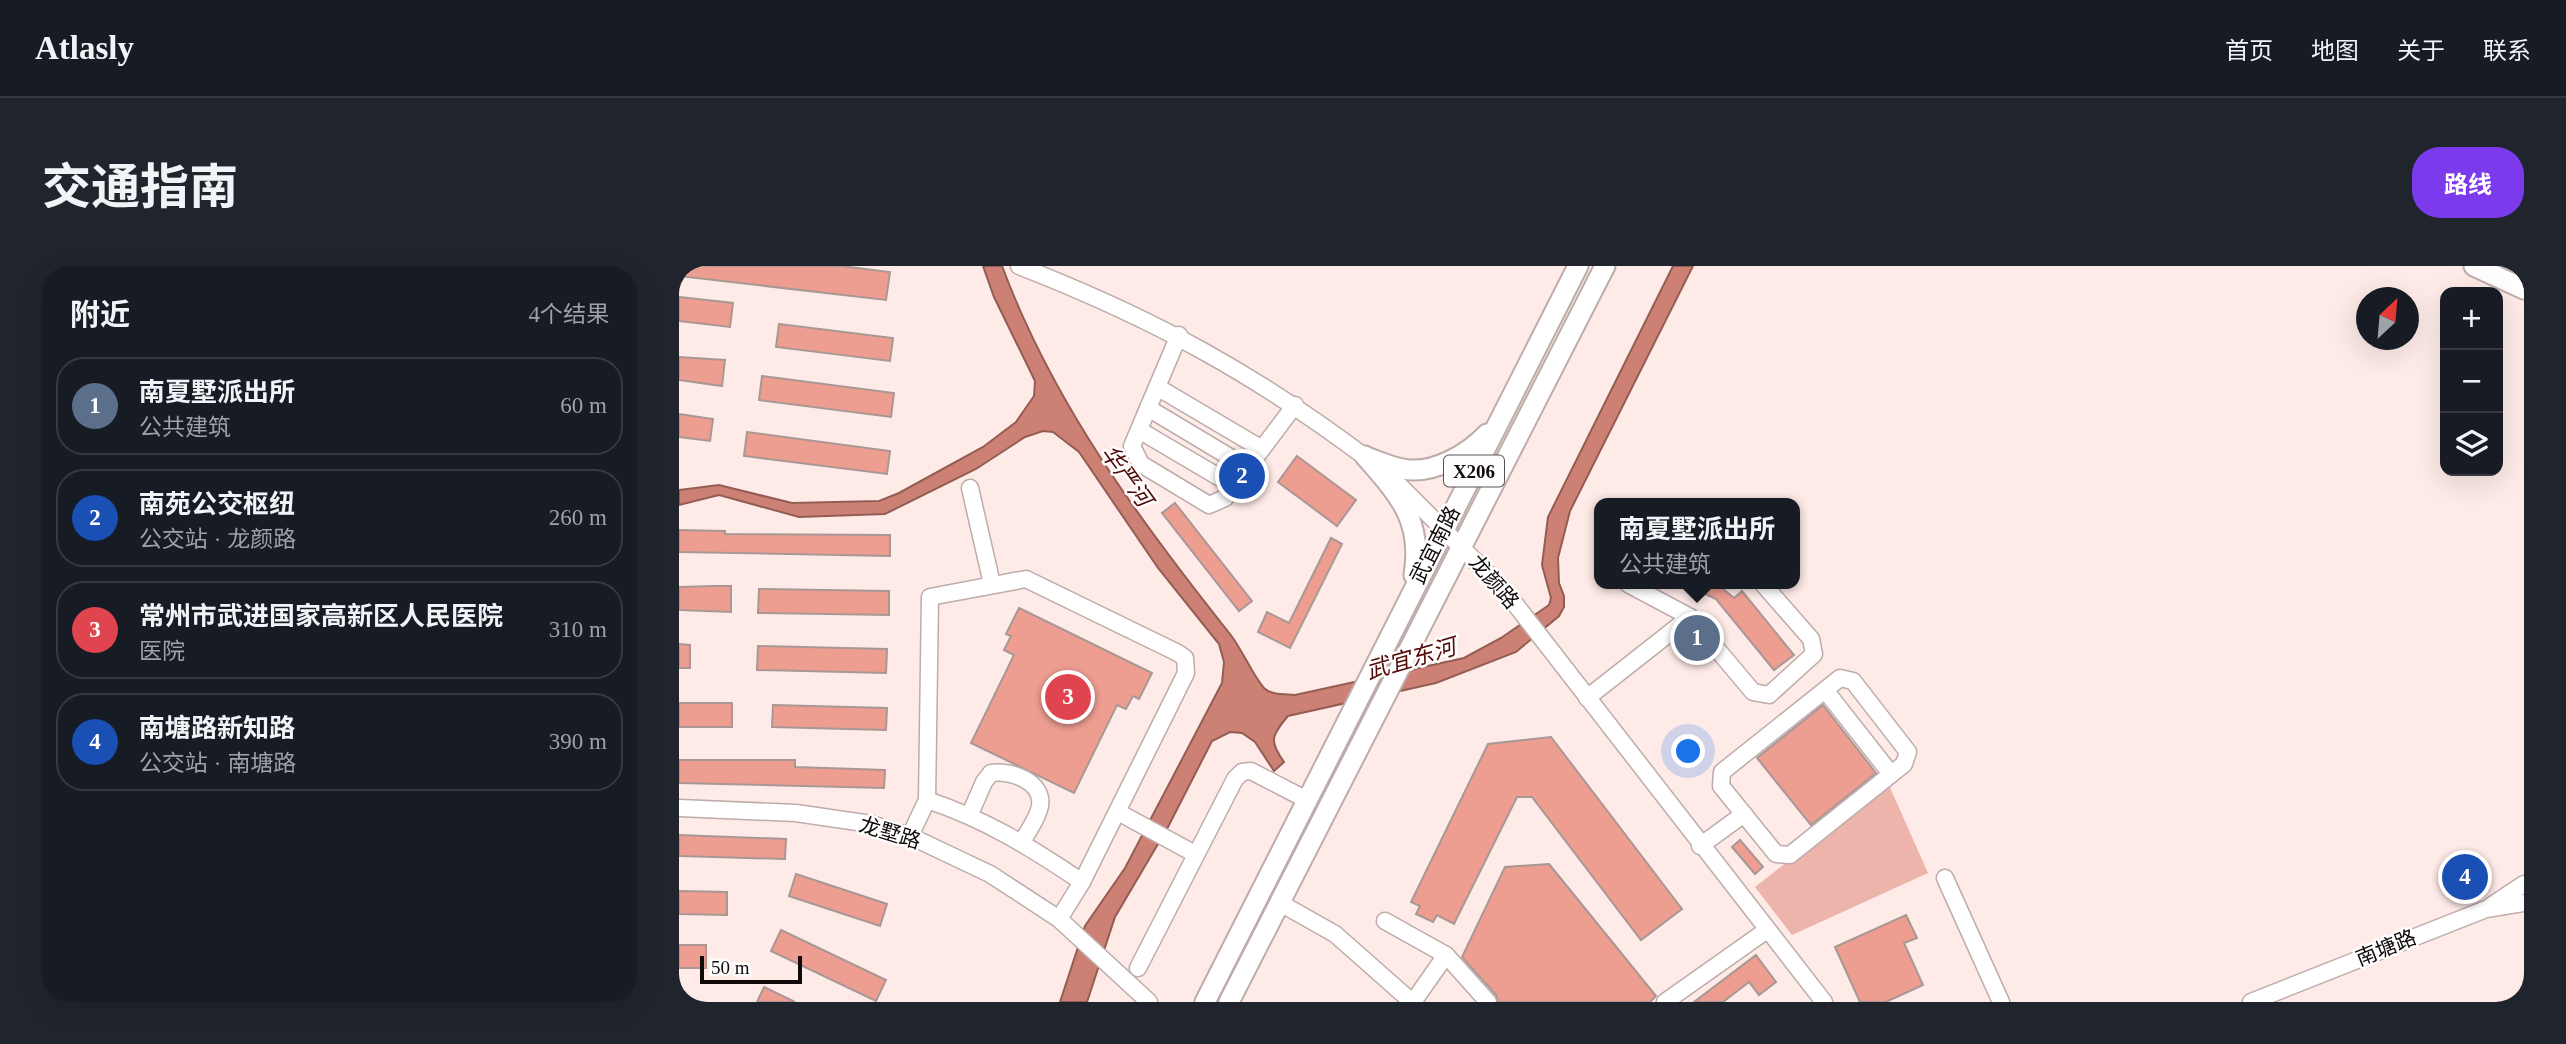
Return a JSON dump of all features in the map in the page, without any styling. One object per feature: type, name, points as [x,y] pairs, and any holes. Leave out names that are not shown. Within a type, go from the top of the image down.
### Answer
[{"type":"main road","name":"武宜南路","points":[[1307,800],[1578,266]]},
{"type":"main road","name":"武宜南路","points":[[1280,903],[1605,266]]},
{"type":"main road","points":[[2474,266],[2524,289]]},
{"type":"main road","points":[[1364,456],[1404,470],[1427,468],[1472,449],[1498,423]]},
{"type":"main road","points":[[1364,456],[1397,493],[1413,523],[1418,552],[1412,592]]},
{"type":"main road","name":"X206","points":[[1205,1002],[1307,800]]},
{"type":"main road","name":"X206","points":[[1230,1002],[1280,903]]},
{"type":"street","name":"龙颜路","points":[[1019,266],[1105,300],[1179,335],[1295,405],[1390,476],[1462,545],[1519,609],[1700,846],[1825,1002]]},
{"type":"street","points":[[1179,335],[1132,446],[1141,464],[1209,505],[1225,498],[1295,405]]},
{"type":"street","points":[[1157,387],[1262,449]]},
{"type":"street","points":[[1148,408],[1248,468]]},
{"type":"street","points":[[1139,430],[1234,486]]},
{"type":"street","points":[[970,488],[992,584]]},
{"type":"street","points":[[910,836],[927,800],[930,597],[1026,579],[1185,658],[1186,673],[1118,813],[1082,882],[1059,919]]},
{"type":"street","points":[[1637,589],[1690,617],[1753,692],[1769,695],[1814,654],[1811,639],[1767,589]]},
{"type":"street","points":[[1587,698],[1690,617]]},
{"type":"street","points":[[1840,678],[1853,681],[1908,752],[1904,764],[1891,774],[1790,855],[1776,854],[1721,786],[1722,772],[1840,678]]},
{"type":"street","points":[[1825,690],[1891,774]]},
{"type":"street","points":[[1138,968],[1195,853],[1235,779],[1242,772],[1251,771],[1307,800]]},
{"type":"street","points":[[970,814],[983,782],[991,773],[1014,774],[1034,787],[1039,796],[1039,807],[1022,842]]},
{"type":"street","points":[[927,800],[970,814],[1022,842],[1082,882]]},
{"type":"street","name":"龙墅路","points":[[679,808],[796,813],[871,824],[910,836],[990,874],[1059,919],[1149,1002]]},
{"type":"street","points":[[1118,813],[1195,853]]},
{"type":"street","points":[[1700,846],[1744,814]]},
{"type":"street","points":[[1945,878],[2001,1002]]},
{"type":"street","points":[[2486,909],[2524,884]]},
{"type":"street","points":[[1280,903],[1335,934],[1412,1002],[1446,956]]},
{"type":"street","name":"南塘路","points":[[2251,1002],[2486,909],[2524,903]]},
{"type":"street","points":[[1385,920],[1446,956],[1488,1002]]},
{"type":"street","points":[[1665,1002],[1767,930]]},
{"type":"shaded area","points":[[983,266],[1002,266],[1046,365],[1101,459],[1234,640],[1260,683],[1270,692],[1295,695],[1464,658],[1501,638],[1549,605],[1551,598],[1542,565],[1548,517],[1673,266],[1693,266],[1570,511],[1558,558],[1559,583],[1564,596],[1564,607],[1559,616],[1516,652],[1436,683],[1288,716],[1275,734],[1274,743],[1284,762],[1274,771],[1255,742],[1242,733],[1230,732],[1212,741],[1168,827],[1115,917],[1087,1002],[1060,1002],[1085,926],[1125,868],[1222,683],[1224,662],[1219,644],[1158,568],[1079,452],[1053,432],[1043,431],[1025,437],[976,469],[885,514],[799,517],[719,495],[679,505],[679,490],[719,485],[792,503],[879,501],[899,493],[983,447],[1016,422],[1034,396],[1035,381],[994,297]]},
{"type":"shaded area","points":[[1888,783],[1928,873],[1792,935],[1755,887]]},
{"type":"building","points":[[679,266],[841,266],[890,272],[886,300],[679,276]]},
{"type":"building","points":[[679,297],[733,303],[730,327],[679,321]]},
{"type":"building","points":[[779,324],[893,338],[890,361],[776,347]]},
{"type":"building","points":[[679,357],[725,360],[722,386],[679,380]]},
{"type":"building","points":[[762,376],[894,393],[891,417],[759,400]]},
{"type":"building","points":[[679,414],[713,419],[710,441],[679,437]]},
{"type":"building","points":[[747,432],[890,451],[887,474],[744,456]]},
{"type":"building","points":[[1297,456],[1356,500],[1337,526],[1278,482]]},
{"type":"building","points":[[1175,503],[1252,601],[1239,611],[1162,513]]},
{"type":"building","points":[[679,530],[725,531],[725,534],[890,535],[890,556],[679,552]]},
{"type":"building","points":[[1331,538],[1342,544],[1290,648],[1258,632],[1267,612],[1289,623]]},
{"type":"building","points":[[731,586],[731,612],[679,610],[679,587]]},
{"type":"building","points":[[759,589],[889,591],[889,615],[758,613]]},
{"type":"building","points":[[1695,589],[1723,589],[1734,598],[1742,591],[1794,655],[1774,670],[1716,599]]},
{"type":"building","points":[[1019,608],[1152,673],[1139,699],[1133,696],[1126,709],[1117,705],[1074,793],[971,743],[1014,655],[1004,650],[1011,636],[1006,634]]},
{"type":"building","points":[[679,644],[690,645],[690,668],[679,668]]},
{"type":"building","points":[[758,646],[887,649],[886,673],[757,670]]},
{"type":"building","points":[[679,703],[732,703],[732,727],[679,727]]},
{"type":"building","points":[[773,705],[887,708],[886,730],[772,727]]},
{"type":"building","points":[[1823,705],[1876,773],[1811,825],[1757,758]]},
{"type":"building","points":[[1551,737],[1682,909],[1641,940],[1532,797],[1517,797],[1454,924],[1437,915],[1433,922],[1416,914],[1420,906],[1411,902],[1488,744]]},
{"type":"building","points":[[679,760],[795,760],[795,767],[885,770],[884,788],[679,783]]},
{"type":"building","points":[[679,835],[786,839],[785,859],[679,856]]},
{"type":"building","points":[[1740,840],[1763,867],[1755,874],[1732,847]]},
{"type":"building","points":[[1549,864],[1656,996],[1650,1002],[1498,1002],[1496,995],[1462,957],[1505,867]]},
{"type":"building","points":[[796,874],[887,904],[880,926],[789,896]]},
{"type":"building","points":[[679,891],[727,892],[727,915],[679,914]]},
{"type":"building","points":[[1906,915],[1917,938],[1904,943],[1923,985],[1886,1002],[1860,1002],[1835,947]]},
{"type":"building","points":[[781,930],[886,980],[876,1001],[771,951]]},
{"type":"building","points":[[679,945],[706,945],[706,968],[679,968]]},
{"type":"building","points":[[1756,955],[1776,982],[1759,995],[1749,982],[1723,1002],[1694,1002]]},
{"type":"building","points":[[764,987],[795,1002],[757,1002]]},
{"type":"place","name":"南苑公交枢纽","points":[[1242,476]]},
{"type":"place","name":"南夏墅派出所","points":[[1697,638]]},
{"type":"place","name":"常州市武进国家高新区人民医院","points":[[1068,697]]},
{"type":"place","name":"南塘路新知路","points":[[2465,877]]},
{"type":"water label","name":"华严河","points":[[1126,476]]},
{"type":"water label","name":"武宜东河","points":[[1411,659]]}]
